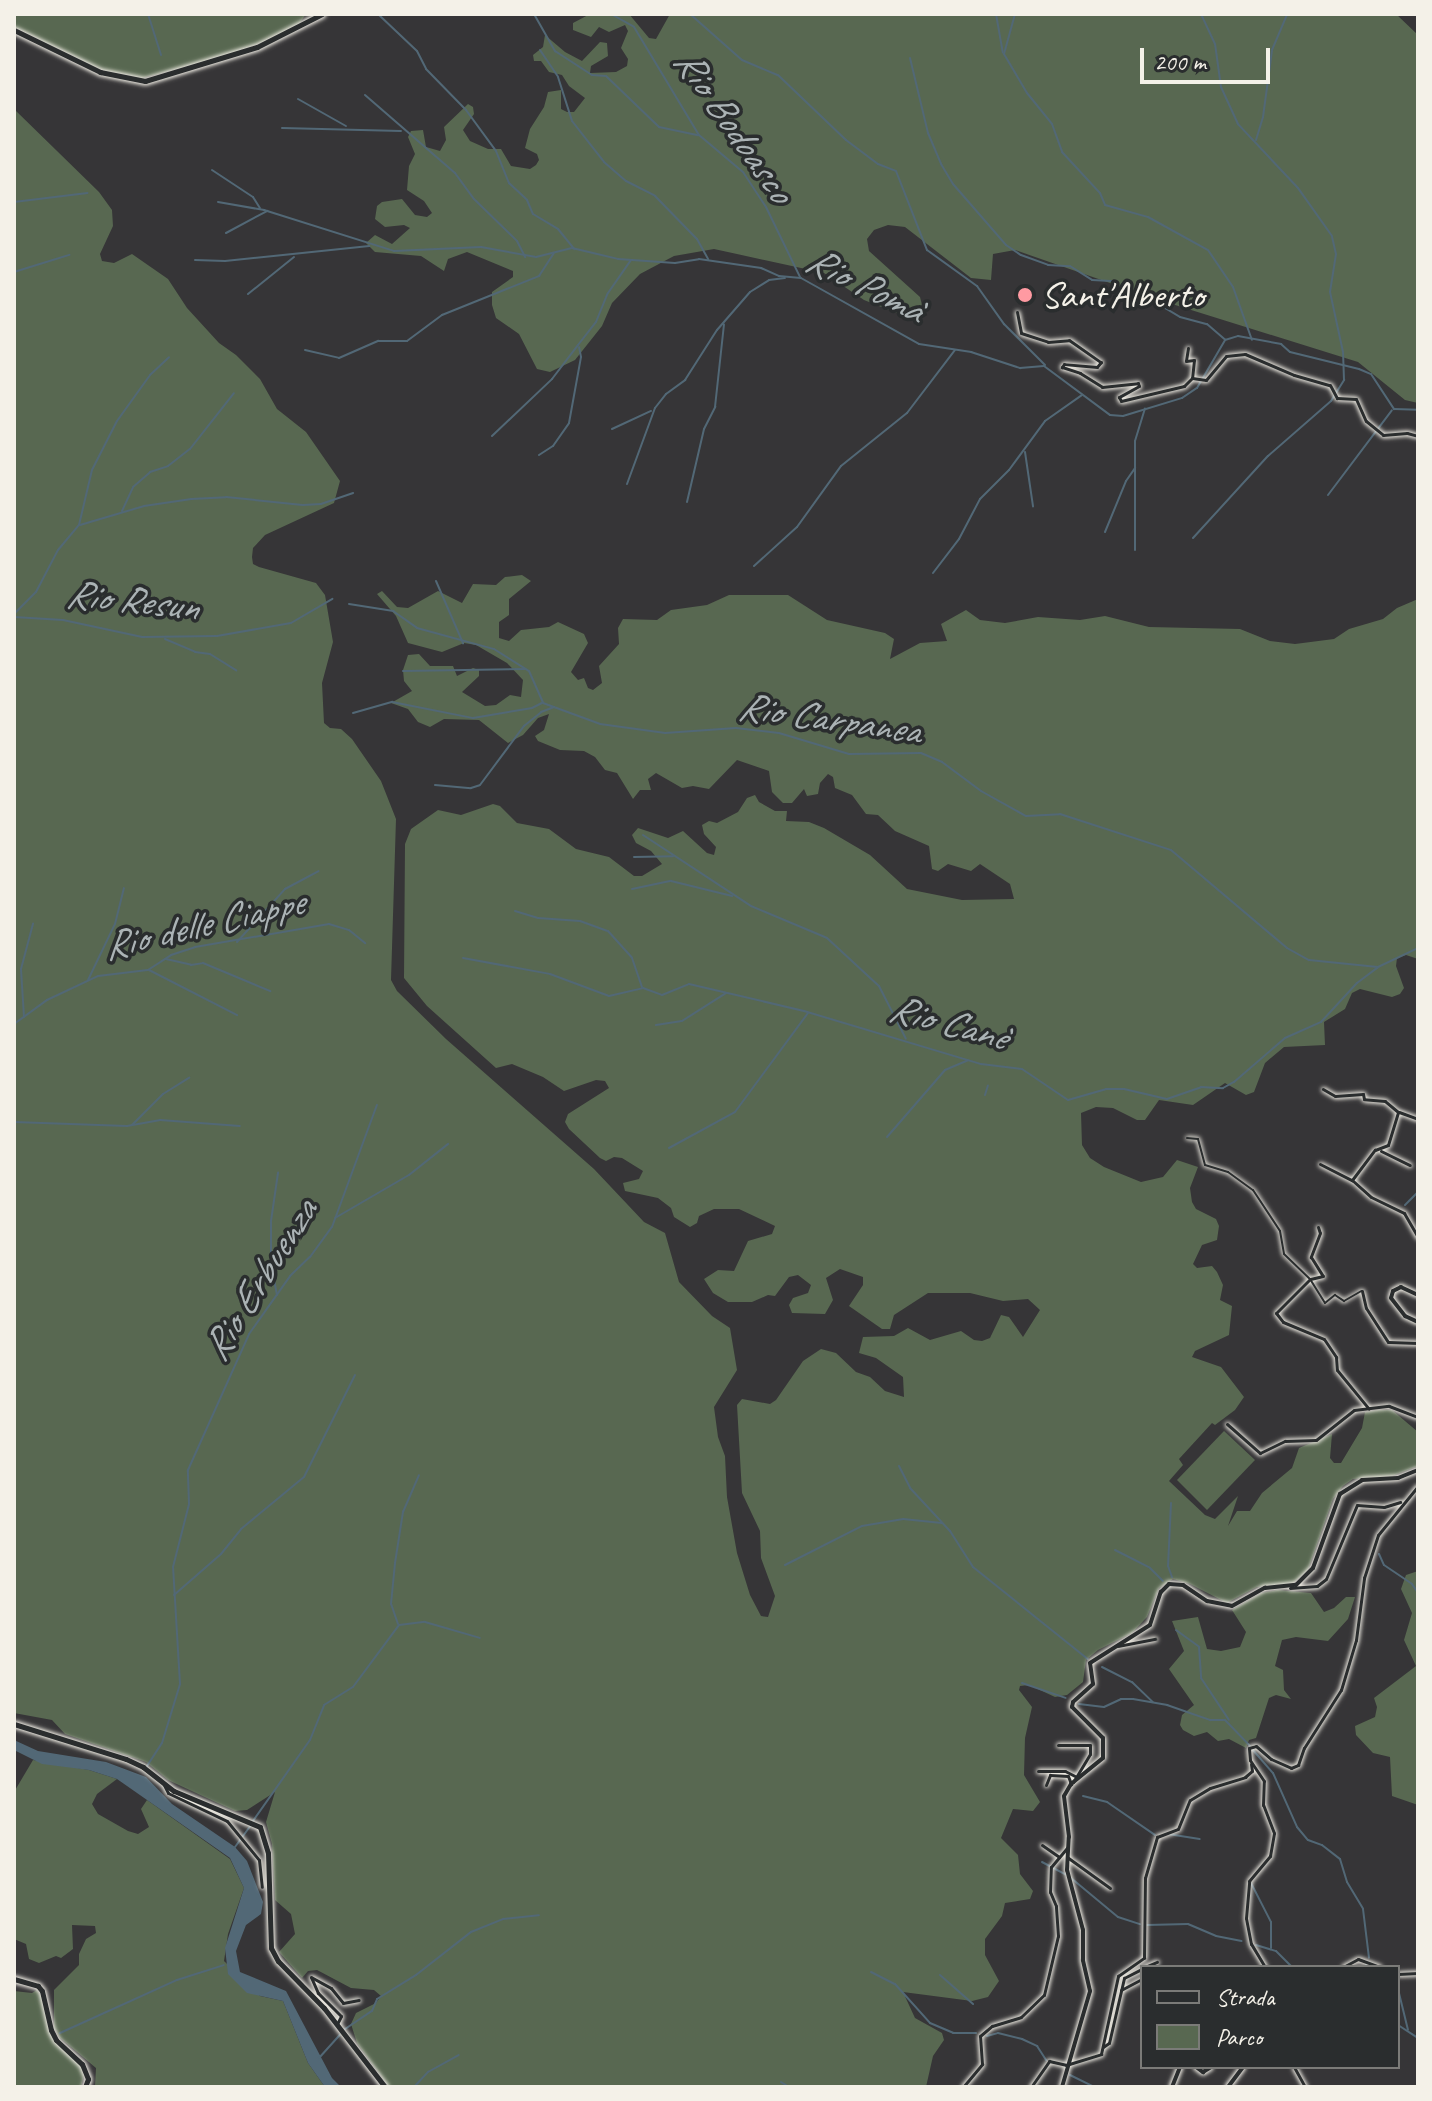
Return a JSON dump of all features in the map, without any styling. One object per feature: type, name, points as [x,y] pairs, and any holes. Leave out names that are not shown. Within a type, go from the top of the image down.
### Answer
[{"type":"main road","points":[[14,30],[100,72],[145,81],[257,47],[322,14]]},
{"type":"main road","points":[[16,1725],[126,1759],[163,1783],[250,1821],[265,1835],[271,1948],[278,1961],[337,2024],[385,2087]]},
{"type":"main road","points":[[14,1979],[38,1986],[42,1991],[51,2030],[56,2040],[82,2064],[88,2079],[85,2087]]},
{"type":"street","points":[[1017,312],[1021,333],[1048,342],[1069,340],[1101,362],[1097,367],[1064,364],[1062,367],[1080,373],[1102,387],[1138,383],[1139,386],[1119,397],[1121,401],[1184,386],[1194,378]]},
{"type":"street","points":[[1188,348],[1186,361],[1194,360],[1194,378]]},
{"type":"street","points":[[1194,378],[1203,380],[1226,356],[1242,353],[1294,375],[1330,385],[1337,398],[1356,399],[1366,421],[1382,434],[1418,436]]},
{"type":"street","points":[[1323,1089],[1335,1096],[1363,1094],[1364,1099],[1385,1101],[1398,1112],[1418,1119]]},
{"type":"street","points":[[1381,1151],[1392,1138],[1398,1112]]},
{"type":"street","points":[[1187,1138],[1198,1139],[1205,1165],[1228,1172],[1253,1190],[1282,1235],[1284,1254],[1310,1279],[1325,1303],[1335,1295],[1344,1301],[1362,1291],[1366,1308],[1388,1342],[1418,1343]]},
{"type":"street","points":[[1352,1180],[1375,1150],[1410,1165]]},
{"type":"street","points":[[1320,1164],[1352,1180],[1371,1197],[1404,1213],[1418,1237]]},
{"type":"street","points":[[1318,1227],[1320,1233],[1311,1257],[1324,1275],[1310,1279],[1278,1308],[1277,1317],[1324,1339],[1336,1357],[1337,1370],[1369,1409]]},
{"type":"street","points":[[1418,1295],[1401,1287],[1393,1291],[1391,1298],[1405,1316],[1418,1322]]},
{"type":"street","points":[[1227,1424],[1260,1453],[1285,1441],[1312,1441],[1354,1410],[1389,1406],[1418,1417]]},
{"type":"street","points":[[1290,1588],[1313,1568],[1333,1508],[1351,1484],[1398,1478],[1418,1470]]},
{"type":"street","points":[[1105,2045],[1118,1976],[1144,1958],[1145,1878],[1157,1837],[1178,1829],[1190,1800],[1251,1773],[1249,1748],[1254,1745],[1271,1759],[1291,1768],[1298,1765],[1304,1748],[1341,1690],[1356,1640],[1363,1581],[1378,1535],[1418,1486]]},
{"type":"street","points":[[1073,1781],[1097,1766],[1105,1747],[1098,1731],[1075,1711],[1073,1702],[1093,1684],[1093,1659],[1152,1622],[1161,1592],[1169,1584],[1183,1585],[1207,1601],[1232,1606],[1265,1588],[1317,1586],[1326,1579],[1357,1505],[1384,1507],[1403,1501]]},
{"type":"street","points":[[1118,1646],[1155,1639]]},
{"type":"street","points":[[1058,1745],[1090,1745],[1090,1754],[1064,1796],[1069,1886],[1083,1930],[1083,1960],[1090,1991],[1066,2063],[1062,2087]]},
{"type":"street","points":[[1250,1760],[1264,1781],[1263,1805],[1274,1833],[1270,1856],[1249,1881],[1246,1918],[1251,1944],[1264,1965]]},
{"type":"street","points":[[1038,1771],[1065,1771],[1073,1781]]},
{"type":"street","points":[[1046,1785],[1050,1775],[1068,1776],[1073,1781]]},
{"type":"street","points":[[163,1783],[168,1793],[227,1821],[256,1853],[262,1887]]},
{"type":"street","points":[[1042,1845],[1060,1857]]},
{"type":"street","points":[[963,2087],[982,2064],[980,2036],[992,2026],[1021,2017],[1044,1995],[1058,1936],[1056,1906],[1050,1892],[1051,1867],[1068,1847]]},
{"type":"street","points":[[1067,1857],[1110,1888]]},
{"type":"street","points":[[1347,1965],[1358,1959],[1374,1965]]},
{"type":"street","points":[[1150,1965],[1157,1962]]},
{"type":"street","points":[[1031,2087],[1049,2061],[1066,2063],[1097,2057],[1105,2045],[1124,1978],[1140,1970]]},
{"type":"street","points":[[337,2024],[341,2016],[318,1993],[311,1977],[331,1988],[343,2003],[359,2000]]},
{"type":"street","points":[[1121,1991],[1140,1980]]},
{"type":"street","points":[[1228,2087],[1242,2069]]},
{"type":"street","points":[[1296,2069],[1305,2087]]},
{"type":"green space","points":[[14,14],[306,14],[299,24],[279,36],[220,58],[142,78],[102,70],[14,27]]},
{"type":"green space","points":[[590,14],[629,14],[649,38],[656,39],[670,14],[1396,14],[1418,35],[1418,403],[1405,400],[1358,362],[1156,299],[1015,250],[993,254],[991,280],[971,278],[905,227],[888,225],[874,230],[867,239],[869,251],[920,297],[924,313],[919,322],[864,300],[824,273],[714,249],[674,256],[640,274],[612,303],[602,326],[575,360],[550,372],[537,369],[519,334],[496,318],[492,305],[492,292],[513,277],[513,271],[467,252],[448,259],[444,271],[421,256],[375,252],[366,243],[375,235],[392,244],[410,228],[404,225],[385,227],[375,219],[377,206],[382,202],[402,199],[415,215],[427,217],[432,213],[424,201],[407,190],[409,166],[415,154],[408,137],[411,131],[423,130],[426,147],[440,151],[446,140],[444,127],[468,104],[473,107],[474,114],[463,130],[470,141],[488,149],[501,149],[511,166],[530,169],[536,165],[539,160],[537,154],[525,148],[530,129],[544,107],[548,92],[561,90],[561,109],[567,112],[574,112],[585,98],[569,86],[562,75],[549,72],[541,61],[534,61],[533,55],[543,47],[545,35],[565,52],[582,61],[600,42],[607,43],[608,56],[591,66],[590,73],[616,72],[627,66],[628,59],[621,48],[628,31],[625,25],[609,32],[599,27],[591,37],[573,30],[573,23]]},
{"type":"green space","points":[[14,109],[99,192],[112,210],[113,226],[100,254],[102,261],[114,263],[132,254],[168,279],[187,308],[219,343],[260,379],[277,409],[306,432],[340,481],[334,503],[265,535],[253,548],[252,557],[253,564],[259,567],[316,583],[325,595],[333,642],[322,683],[324,723],[330,728],[341,729],[352,739],[381,781],[396,819],[391,980],[397,991],[446,1039],[594,1169],[644,1222],[665,1233],[679,1282],[712,1316],[730,1328],[737,1370],[714,1407],[718,1437],[725,1456],[727,1497],[737,1553],[750,1595],[761,1616],[768,1617],[775,1596],[761,1558],[760,1531],[742,1493],[737,1405],[742,1399],[770,1404],[803,1361],[821,1349],[836,1353],[856,1372],[870,1377],[885,1391],[904,1397],[903,1377],[876,1358],[859,1353],[863,1337],[894,1336],[908,1328],[930,1340],[961,1331],[974,1340],[982,1341],[990,1338],[1001,1315],[1009,1317],[1023,1337],[1040,1310],[1028,1299],[1003,1301],[970,1293],[928,1293],[894,1315],[890,1329],[882,1329],[849,1306],[863,1285],[863,1277],[840,1269],[826,1278],[833,1300],[825,1314],[792,1313],[789,1305],[793,1298],[808,1293],[811,1285],[798,1275],[789,1277],[775,1296],[768,1295],[752,1302],[728,1302],[713,1293],[704,1279],[718,1270],[734,1271],[748,1241],[772,1234],[775,1226],[739,1209],[714,1209],[699,1216],[697,1223],[690,1227],[674,1217],[671,1208],[658,1198],[625,1191],[623,1183],[639,1179],[643,1171],[622,1158],[614,1157],[606,1161],[600,1158],[565,1122],[568,1114],[609,1088],[605,1081],[596,1080],[564,1091],[543,1077],[512,1064],[496,1068],[427,1006],[404,978],[405,844],[411,829],[438,810],[461,815],[493,804],[500,806],[517,823],[549,829],[576,849],[609,857],[634,876],[642,876],[662,864],[651,851],[636,843],[632,835],[638,828],[668,838],[683,831],[707,853],[714,855],[716,847],[704,834],[702,825],[709,821],[717,823],[738,812],[747,798],[755,795],[759,802],[775,811],[787,811],[786,821],[809,822],[824,828],[870,855],[907,889],[962,900],[1014,899],[1010,884],[980,864],[971,871],[948,864],[938,871],[932,869],[929,846],[895,831],[878,815],[866,814],[852,795],[835,788],[833,777],[828,774],[820,783],[818,794],[807,796],[804,789],[792,803],[783,803],[772,792],[769,771],[737,760],[709,789],[693,786],[682,788],[656,773],[648,779],[651,790],[640,790],[633,799],[617,773],[605,770],[595,757],[584,751],[560,750],[538,741],[535,736],[544,730],[549,714],[538,718],[523,735],[508,743],[479,720],[444,719],[430,727],[418,722],[408,709],[391,703],[412,691],[404,681],[403,670],[408,655],[419,654],[430,666],[453,666],[457,676],[473,668],[479,670],[479,676],[462,692],[485,706],[496,705],[510,695],[521,697],[523,680],[507,663],[476,645],[464,643],[442,652],[408,643],[396,616],[377,594],[382,591],[397,607],[408,608],[438,591],[462,603],[473,584],[496,585],[505,577],[522,575],[531,581],[509,599],[509,615],[499,622],[499,638],[509,641],[521,630],[549,627],[558,622],[584,634],[588,643],[571,672],[578,680],[584,678],[588,688],[593,690],[602,683],[599,666],[619,644],[618,628],[623,619],[657,620],[671,610],[707,605],[729,595],[788,595],[827,620],[885,633],[894,639],[890,659],[920,643],[947,641],[941,624],[966,610],[980,620],[1005,623],[1038,617],[1080,620],[1105,616],[1149,627],[1240,629],[1270,641],[1295,644],[1334,639],[1349,629],[1383,619],[1397,608],[1418,599],[1418,959],[1406,955],[1397,958],[1396,966],[1404,988],[1392,997],[1360,989],[1352,993],[1345,1009],[1324,1022],[1325,1045],[1284,1047],[1265,1063],[1254,1092],[1246,1095],[1225,1083],[1193,1105],[1159,1100],[1145,1120],[1137,1120],[1113,1108],[1096,1107],[1081,1113],[1082,1145],[1090,1158],[1104,1167],[1141,1182],[1163,1177],[1177,1160],[1198,1167],[1190,1188],[1192,1202],[1196,1209],[1216,1219],[1219,1226],[1217,1240],[1202,1245],[1193,1264],[1197,1268],[1212,1266],[1217,1272],[1223,1285],[1220,1300],[1232,1306],[1229,1335],[1195,1351],[1192,1357],[1221,1367],[1244,1397],[1235,1410],[1215,1425],[1212,1423],[1179,1459],[1183,1465],[1169,1481],[1205,1515],[1215,1519],[1238,1496],[1228,1526],[1237,1511],[1250,1511],[1262,1493],[1292,1468],[1299,1448],[1332,1434],[1330,1458],[1334,1463],[1341,1463],[1362,1428],[1365,1412],[1378,1410],[1392,1410],[1418,1432],[1418,1466],[1392,1476],[1353,1479],[1343,1486],[1333,1499],[1308,1570],[1293,1583],[1257,1587],[1227,1603],[1173,1579],[1159,1588],[1147,1617],[1132,1633],[1098,1650],[1086,1660],[1083,1682],[1067,1695],[1055,1697],[1029,1685],[1020,1686],[1019,1690],[1032,1707],[1025,1738],[1024,1775],[1040,1802],[1033,1811],[1013,1809],[1001,1838],[1018,1855],[1020,1874],[1033,1891],[1030,1899],[1005,1903],[1002,1916],[985,1939],[985,1955],[999,1981],[988,1997],[972,2001],[903,1992],[915,2018],[942,2033],[944,2040],[933,2056],[926,2087],[389,2087],[357,2043],[351,2024],[356,2013],[376,2003],[381,1996],[374,1990],[351,1988],[317,1970],[308,1971],[302,1978],[279,1952],[295,1934],[291,1914],[275,1900],[272,1844],[266,1822],[275,1792],[247,1810],[235,1811],[168,1780],[146,1762],[65,1734],[52,1720],[14,1713]]},
{"type":"green space","points":[[1224,1431],[1255,1460],[1207,1510],[1177,1480]]},
{"type":"green space","points":[[1418,1571],[1418,1805],[1392,1796],[1390,1757],[1373,1753],[1356,1735],[1355,1726],[1375,1717],[1377,1707],[1374,1698],[1416,1666],[1404,1640],[1412,1613],[1401,1589],[1406,1575]]},
{"type":"green space","points":[[1278,1590],[1311,1593],[1324,1612],[1346,1597],[1355,1597],[1348,1619],[1328,1641],[1296,1637],[1282,1640],[1275,1666],[1283,1670],[1284,1690],[1291,1699],[1276,1695],[1269,1698],[1256,1738],[1249,1740],[1246,1748],[1229,1739],[1218,1741],[1207,1732],[1194,1736],[1183,1730],[1180,1725],[1182,1715],[1194,1705],[1169,1669],[1184,1651],[1172,1621],[1198,1617],[1207,1649],[1221,1651],[1240,1647],[1246,1632],[1232,1610],[1261,1593]]},
{"type":"green space","points":[[33,1760],[89,1770],[117,1779],[97,1794],[92,1804],[98,1814],[128,1831],[138,1834],[149,1827],[141,1809],[147,1800],[230,1859],[244,1888],[228,1934],[224,1961],[260,1996],[283,2001],[308,2063],[325,2087],[95,2087],[96,2068],[59,2037],[54,2028],[54,1990],[79,1965],[79,1954],[86,1939],[96,1933],[95,1926],[72,1925],[73,1949],[61,1958],[56,1956],[39,1963],[29,1959],[26,1944],[14,1939],[14,1792]]},
{"type":"green space","points":[[37,1990],[43,1999],[50,2029],[78,2062],[84,2075],[81,2087],[14,2087],[14,1991],[32,1993]]},
{"type":"water","points":[[14,1740],[38,1751],[106,1762],[146,1777],[172,1804],[235,1847],[247,1861],[263,1902],[261,1914],[246,1925],[236,1951],[240,1972],[286,1991],[332,2078],[341,2087],[325,2087],[308,2063],[283,2001],[247,1993],[228,1974],[225,1948],[244,1888],[230,1858],[117,1779],[89,1770],[42,1764],[14,1750]]},
{"type":"waterway","points":[[148,14],[161,55]]},
{"type":"waterway","points":[[534,14],[555,51],[592,75],[606,76],[659,127],[698,135]]},
{"type":"waterway","name":"Rio Bodoasco","points":[[611,14],[634,27],[699,135],[743,172],[766,207],[800,277]]},
{"type":"waterway","points":[[690,14],[742,60],[778,75],[846,140],[878,164],[896,171],[927,250],[977,286],[1004,324],[1045,365]]},
{"type":"waterway","points":[[996,14],[1003,52]]},
{"type":"waterway","points":[[1015,14],[1004,54],[1027,93],[1052,124],[1062,152],[1100,193],[1105,205],[1148,217],[1208,250],[1233,287],[1252,340]]},
{"type":"waterway","points":[[1193,538],[1268,456],[1331,401],[1344,380],[1343,352],[1330,292],[1336,254],[1332,236],[1298,188],[1238,124],[1221,87],[1215,44],[1201,14]]},
{"type":"waterway","points":[[1256,140],[1263,117],[1272,50],[1287,14]]},
{"type":"waterway","points":[[379,15],[417,51],[426,69],[466,110],[496,151],[509,183],[527,200],[533,214],[558,229],[574,249]]},
{"type":"waterway","points":[[540,50],[558,77],[572,121],[604,162],[626,181],[655,196],[697,239],[708,259]]},
{"type":"waterway","points":[[910,58],[928,133],[941,164],[953,184],[1006,245],[1021,255],[1048,265],[1070,266],[1092,280],[1111,281],[1125,292],[1155,302],[1180,317],[1207,324],[1224,339]]},
{"type":"waterway","points":[[365,95],[455,173],[474,199],[517,241],[525,257]]},
{"type":"waterway","points":[[298,99],[346,126]]},
{"type":"waterway","points":[[282,128],[401,131]]},
{"type":"waterway","points":[[212,170],[253,197],[260,208]]},
{"type":"waterway","points":[[14,202],[87,193]]},
{"type":"waterway","name":"Rio Pomà","points":[[218,202],[264,210],[394,251],[481,247],[536,257],[572,248],[618,259],[675,263],[699,259],[761,268],[779,276],[801,278],[919,344],[971,352],[1020,368],[1044,366],[1110,415],[1123,416],[1182,398],[1197,388],[1225,340],[1238,336],[1281,344],[1290,352],[1359,369],[1371,374],[1394,409],[1418,410]]},
{"type":"waterway","points":[[226,233],[267,211]]},
{"type":"waterway","points":[[195,260],[225,261],[369,246]]},
{"type":"waterway","points":[[305,350],[339,358],[378,341],[407,341],[442,315],[539,276],[554,253]]},
{"type":"waterway","points":[[14,272],[69,255]]},
{"type":"waterway","points":[[248,294],[294,257]]},
{"type":"waterway","points":[[492,436],[552,379],[596,322],[608,293],[631,260]]},
{"type":"waterway","points":[[627,484],[655,408],[666,394],[685,380],[717,330],[750,292],[769,280],[785,278]]},
{"type":"waterway","points":[[687,502],[704,429],[715,407],[724,324]]},
{"type":"waterway","points":[[539,455],[553,446],[569,423],[581,357],[579,347]]},
{"type":"waterway","points":[[754,566],[797,527],[841,466],[907,413],[955,350]]},
{"type":"waterway","points":[[14,614],[36,592],[58,550],[79,525],[92,470],[117,421],[150,375],[169,357]]},
{"type":"waterway","points":[[122,511],[133,487],[150,472],[168,466],[190,449],[234,393]]},
{"type":"waterway","points":[[933,573],[959,539],[980,499],[1009,470],[1045,421],[1082,395]]},
{"type":"waterway","points":[[1135,550],[1135,441],[1145,409]]},
{"type":"waterway","points":[[1328,495],[1392,410]]},
{"type":"waterway","points":[[612,429],[651,411]]},
{"type":"waterway","points":[[1025,452],[1033,506]]},
{"type":"waterway","points":[[1105,532],[1126,481],[1135,468]]},
{"type":"waterway","points":[[80,525],[144,506],[191,499],[226,497],[303,505],[321,504],[353,493]]},
{"type":"waterway","points":[[436,581],[463,643]]},
{"type":"waterway","name":"Rio Resun","points":[[14,617],[63,620],[142,637],[217,636],[291,623],[332,599]]},
{"type":"waterway","name":"Rio Carpanea","points":[[349,604],[393,611],[417,628],[494,649],[529,671],[543,703],[600,724],[665,733],[736,728],[779,733],[849,754],[921,753],[942,762],[981,791],[1026,816],[1060,814],[1171,850],[1287,948],[1309,960],[1378,967]]},
{"type":"waterway","points":[[165,639],[195,652],[210,654],[236,670]]},
{"type":"waterway","points":[[403,671],[525,669]]},
{"type":"waterway","points":[[353,713],[392,702],[473,718],[532,708],[542,703]]},
{"type":"waterway","points":[[435,785],[471,788],[480,785],[524,726],[541,712],[554,707]]},
{"type":"waterway","points":[[643,835],[751,906],[827,938],[879,986],[906,1039]]},
{"type":"waterway","points":[[634,857],[673,856]]},
{"type":"waterway","points":[[237,942],[285,889],[319,871]]},
{"type":"waterway","points":[[632,889],[671,881],[732,896]]},
{"type":"waterway","points":[[88,980],[115,924],[124,888]]},
{"type":"waterway","points":[[515,911],[538,918],[580,921],[608,931],[632,958],[642,987]]},
{"type":"waterway","points":[[24,1017],[21,969],[33,924]]},
{"type":"waterway","name":"Rio delle Ciappe","points":[[14,1024],[47,1000],[98,976],[148,970],[171,955],[195,947],[329,924],[349,930],[365,943]]},
{"type":"waterway","name":"Rio Canè","points":[[463,958],[550,974],[609,996],[643,988],[662,995],[689,984],[804,1011],[981,1064],[1022,1069],[1068,1100],[1106,1089],[1124,1089],[1167,1099],[1201,1087],[1223,1088],[1234,1082],[1285,1038],[1321,1022],[1357,983],[1378,967],[1418,948]]},
{"type":"waterway","points":[[166,959],[191,965],[203,963],[270,991]]},
{"type":"waterway","points":[[149,970],[237,1015]]},
{"type":"waterway","points":[[656,1025],[682,1021],[726,993]]},
{"type":"waterway","points":[[669,1148],[735,1112],[808,1013]]},
{"type":"waterway","points":[[887,1137],[945,1070],[968,1060]]},
{"type":"waterway","points":[[132,1125],[163,1094],[189,1078]]},
{"type":"waterway","points":[[985,1095],[988,1085]]},
{"type":"waterway","name":"Rio Erbuenza","points":[[147,1766],[162,1743],[180,1684],[173,1567],[189,1504],[188,1470],[249,1334],[290,1276],[310,1257],[332,1227],[377,1105]]},
{"type":"waterway","points":[[14,1122],[127,1126],[160,1120],[240,1126]]},
{"type":"waterway","points":[[335,1218],[409,1175],[448,1144]]},
{"type":"waterway","points":[[277,1295],[271,1264],[271,1221],[278,1173]]},
{"type":"waterway","points":[[1405,1205],[1418,1192]]},
{"type":"waterway","points":[[174,1595],[221,1554],[241,1529],[304,1477],[355,1375]]},
{"type":"waterway","points":[[899,1466],[910,1488],[950,1531],[973,1567],[1088,1659]]},
{"type":"waterway","points":[[398,1624],[391,1604],[395,1563],[403,1512],[419,1475]]},
{"type":"waterway","points":[[1171,1503],[1168,1566],[1172,1577]]},
{"type":"waterway","points":[[785,1565],[862,1526],[903,1519],[942,1523]]},
{"type":"waterway","points":[[1115,1550],[1150,1568],[1163,1581]]},
{"type":"waterway","points":[[1379,1554],[1384,1565],[1412,1584],[1418,1593]]},
{"type":"waterway","points":[[253,1821],[310,1740],[324,1705],[353,1687],[399,1625],[425,1622],[480,1638]]},
{"type":"waterway","points":[[1176,1630],[1199,1647],[1201,1678],[1229,1720]]},
{"type":"waterway","points":[[1102,1667],[1132,1682],[1153,1702]]},
{"type":"waterway","points":[[1022,1683],[1066,1698]]},
{"type":"waterway","points":[[1079,1704],[1104,1707],[1121,1699],[1133,1699],[1167,1705],[1210,1720],[1225,1720],[1250,1746]]},
{"type":"waterway","points":[[1252,1749],[1273,1773],[1297,1827],[1308,1840],[1322,1845],[1340,1859],[1347,1882],[1363,1909],[1369,1958]]},
{"type":"waterway","points":[[1083,1796],[1107,1802],[1155,1835]]},
{"type":"waterway","points":[[235,1847],[250,1826]]},
{"type":"waterway","points":[[1168,1834],[1200,1839]]},
{"type":"waterway","points":[[1042,1862],[1066,1875]]},
{"type":"waterway","points":[[1071,1878],[1118,1917],[1140,1924]]},
{"type":"waterway","points":[[1251,1883],[1271,1922],[1271,1948]]},
{"type":"waterway","points":[[345,2029],[372,2011],[377,1999],[416,1975],[471,1932],[503,1919],[539,1915]]},
{"type":"waterway","points":[[1147,1925],[1188,1924],[1216,1936],[1242,1941]]},
{"type":"waterway","points":[[1256,1945],[1276,1951],[1290,1965]]},
{"type":"waterway","points":[[60,2033],[177,1980],[224,1965]]},
{"type":"waterway","points":[[871,1972],[895,1984],[930,2023],[953,2033],[976,2033]]},
{"type":"waterway","points":[[940,1975],[973,2004]]},
{"type":"waterway","points":[[1400,1997],[1408,2030]]},
{"type":"waterway","points":[[1400,2026],[1418,2038]]},
{"type":"waterway","points":[[987,2036],[998,2033],[1022,2039],[1037,2046],[1046,2060]]},
{"type":"waterway","points":[[319,2058],[340,2035]]},
{"type":"waterway","points":[[414,2087],[428,2072],[459,2055]]},
{"type":"waterway","points":[[1070,2075],[1095,2087]]},
{"type":"waterway","points":[[781,2082],[789,2087]]},
{"type":"place","name":"Sant'Alberto","points":[[1025,295]]}]
